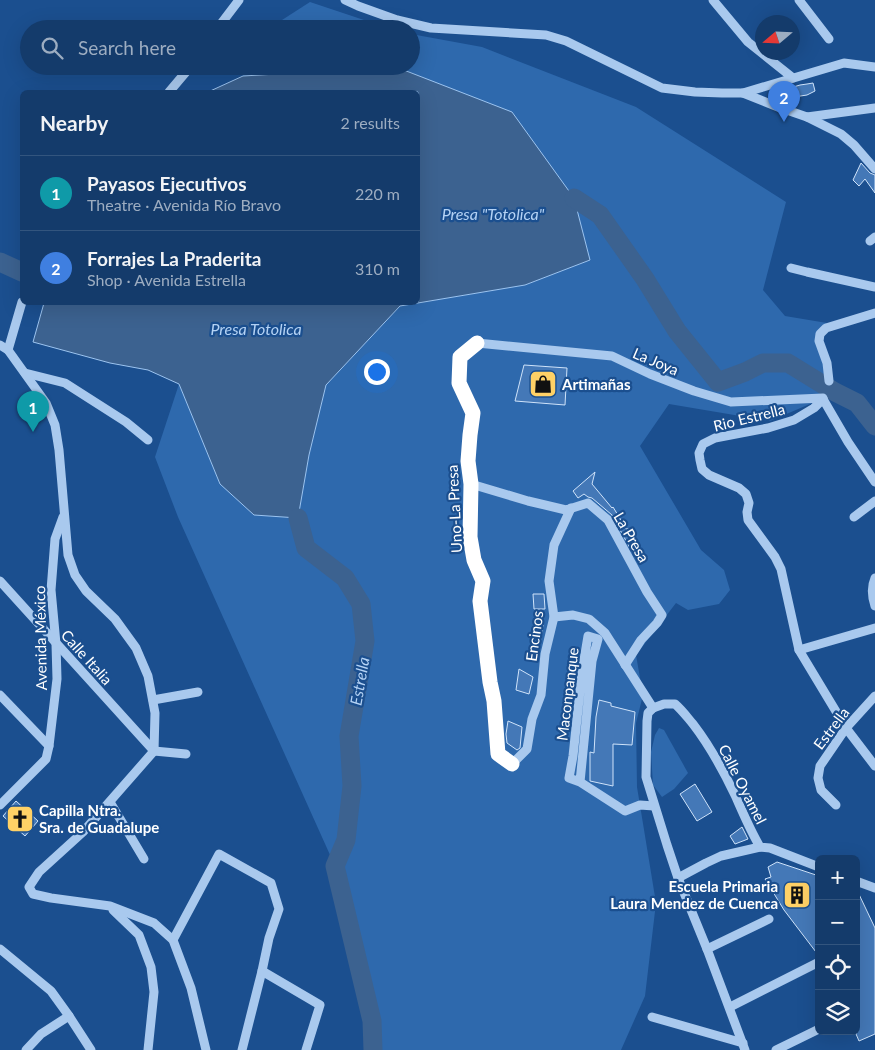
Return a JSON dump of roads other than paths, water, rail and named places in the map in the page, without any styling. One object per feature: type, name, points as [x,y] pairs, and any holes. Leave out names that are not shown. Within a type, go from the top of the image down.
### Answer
[{"type":"highway","name":"Uno-La Presa","points":[[477,343],[460,357],[459,383],[473,413],[468,461],[470,537],[474,560],[483,581],[480,601],[494,700],[498,754],[512,764]]},
{"type":"street","points":[[224,20],[239,0]]},
{"type":"street","points":[[345,0],[396,20]]},
{"type":"street","points":[[713,0],[748,42],[793,78]]},
{"type":"street","points":[[799,0],[829,40]]},
{"type":"street","points":[[420,25],[431,28],[546,35],[566,41],[662,88],[695,92],[743,93],[844,63],[875,67]]},
{"type":"street","points":[[171,90],[183,75]]},
{"type":"street","points":[[743,93],[807,117],[841,134],[871,159],[875,169]]},
{"type":"street","points":[[807,117],[875,108]]},
{"type":"street","points":[[791,268],[875,287]]},
{"type":"street","points":[[21,305],[4,348],[25,373],[46,403],[55,425],[68,555],[75,575],[86,592],[115,619],[136,648],[148,676],[155,713],[154,751],[83,832],[40,872],[29,887],[33,894],[110,906],[154,923],[173,940],[191,988],[206,1050]]},
{"type":"street","points":[[829,381],[827,364],[819,341],[820,334],[826,328],[875,313]]},
{"type":"street","name":"La Joya","points":[[477,343],[612,356],[650,374],[694,391],[731,402],[823,399]]},
{"type":"street","points":[[25,373],[65,383],[126,422],[148,440]]},
{"type":"street","points":[[823,399],[848,442],[875,482]]},
{"type":"street","name":"Rio Estrella","points":[[823,399],[814,408],[794,420],[768,428],[714,438],[703,444],[699,453],[702,468],[709,475],[738,488],[746,494],[749,503],[748,520],[775,557],[781,570],[799,650],[846,728],[875,766]]},
{"type":"street","name":"La Presa","points":[[470,484],[566,510],[588,502],[608,520],[647,592],[662,615],[641,640],[625,665]]},
{"type":"street","points":[[854,517],[875,501]]},
{"type":"street","name":"Encinos","points":[[512,764],[527,749],[532,719],[541,695],[545,654],[554,617],[549,581],[554,545],[571,508]]},
{"type":"street","name":"Avenida México","points":[[0,805],[46,760],[50,746],[57,679],[51,590],[55,539],[64,513]]},
{"type":"street","points":[[875,578],[872,591],[875,606]]},
{"type":"street","name":"Calle Italia","points":[[0,582],[154,751]]},
{"type":"street","points":[[554,617],[574,615],[589,619],[605,634],[653,708],[648,713],[647,721],[646,777],[678,878],[744,1046]]},
{"type":"street","points":[[799,650],[875,628]]},
{"type":"street","name":"Maconpanque","points":[[588,636],[598,639],[592,661],[580,782],[570,778],[588,636]]},
{"type":"street","points":[[153,700],[198,692]]},
{"type":"street","points":[[0,695],[50,746]]},
{"type":"street","name":"Estrella","points":[[836,805],[821,790],[818,778],[820,766],[846,728],[875,696]]},
{"type":"street","name":"Calle Oyamel","points":[[653,708],[664,704],[674,704],[701,735],[721,768],[760,847],[770,848],[815,865]]},
{"type":"street","points":[[154,751],[186,754]]},
{"type":"street","points":[[580,782],[625,811],[640,805],[654,806]]},
{"type":"street","points":[[110,802],[144,859]]},
{"type":"street","points":[[678,878],[721,856],[760,847]]},
{"type":"street","points":[[173,940],[219,854],[271,883],[279,909],[269,938],[242,1050]]},
{"type":"street","points":[[860,882],[875,888]]},
{"type":"street","points":[[110,906],[139,936],[151,967],[154,992],[148,1050]]},
{"type":"street","points":[[707,949],[769,919]]},
{"type":"street","points":[[0,949],[51,991],[91,1050]]},
{"type":"street","points":[[730,1007],[815,964]]},
{"type":"street","points":[[262,971],[320,1004],[306,1050]]},
{"type":"street","points":[[26,1050],[41,1034],[69,1016]]},
{"type":"street","points":[[652,1017],[744,1046]]},
{"type":"street","points":[[776,1050],[815,1031]]},
{"type":"water","name":"Presa \"Totolica\"","points":[[417,75],[512,112],[574,198],[590,260],[525,285],[420,303],[420,90],[212,90],[243,76]]},
{"type":"water","name":"Presa \"Totolica\"","points":[[43,305],[406,305],[400,306],[326,385],[309,455],[298,518],[254,515],[220,484],[179,384],[148,370],[110,363],[33,342]]},
{"type":"waterway","points":[[574,198],[600,215],[645,279],[677,331],[718,382],[763,363],[788,363],[835,392],[857,403],[875,426]]},
{"type":"waterway","points":[[0,262],[20,271]]},
{"type":"waterway","name":"Estrella","points":[[298,518],[306,548],[345,578],[361,604],[365,641],[349,736],[352,786],[346,840],[335,866],[372,1021],[373,1050]]},
{"type":"place","name":"Forrajes La Praderita","points":[[784,122]]},
{"type":"place","name":"Artimañas","points":[[543,384]]},
{"type":"place","name":"Payasos Ejecutivos","points":[[33,432]]},
{"type":"place","name":"Capilla Ntra. Sra. de Guadalupe","points":[[20,819]]},
{"type":"place","name":"Escuela Primaria Laura Mendez de Cuenca","points":[[797,895]]},
{"type":"water label","name":"Presa Totolica","points":[[256,328]]}]
